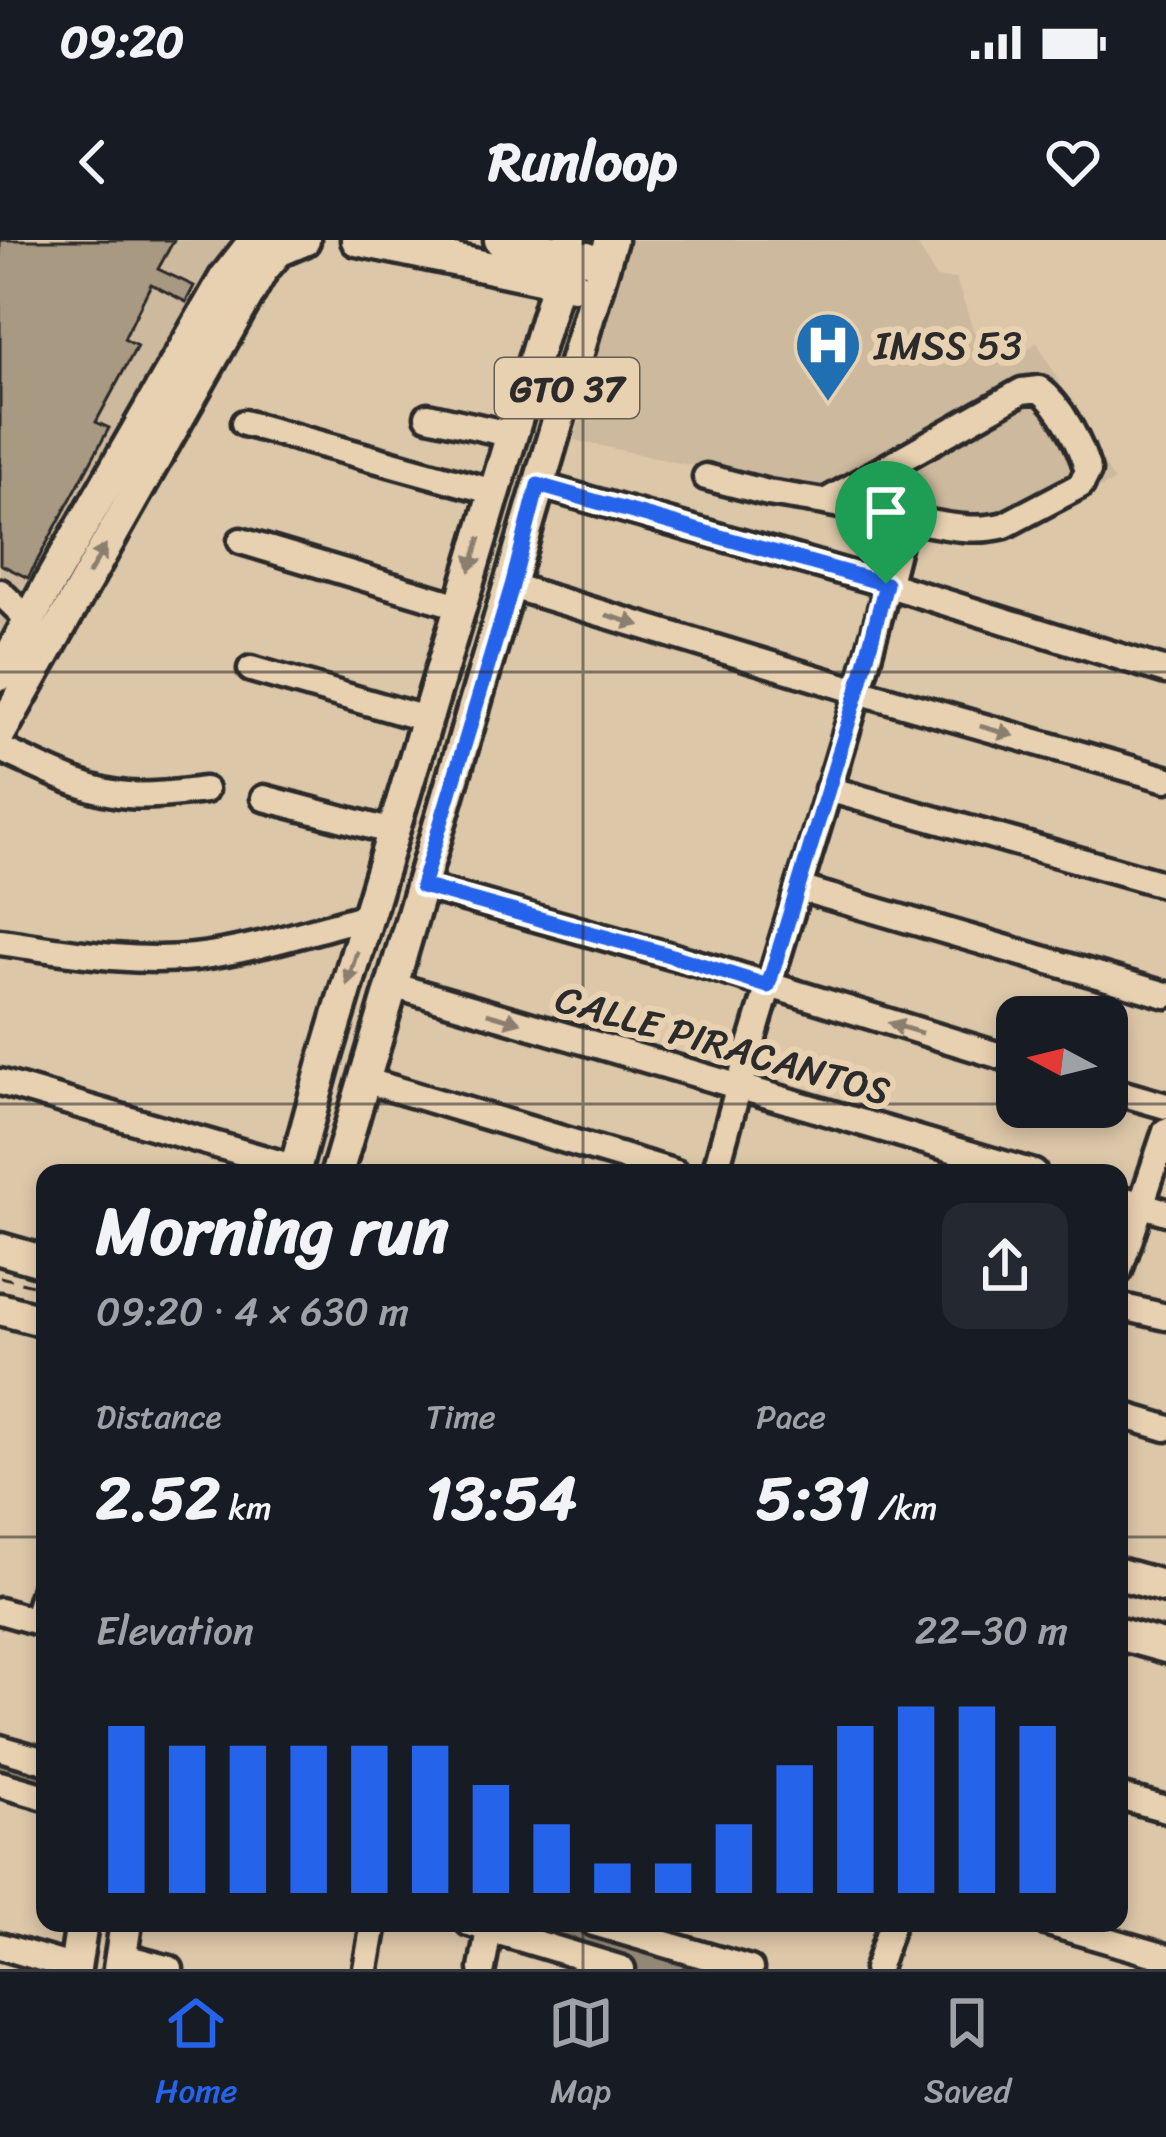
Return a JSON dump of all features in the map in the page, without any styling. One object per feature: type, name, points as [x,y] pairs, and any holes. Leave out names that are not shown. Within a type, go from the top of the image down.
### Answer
[{"type":"main road","points":[[0,675],[225,278],[254,240]]},
{"type":"main road","points":[[0,733],[262,270],[278,251],[304,240]]},
{"type":"main road","points":[[357,240],[604,264]]},
{"type":"main road","points":[[500,240],[565,258]]},
{"type":"main road","name":"GTO 37","points":[[297,1164],[565,258]]},
{"type":"main road","name":"GTO 37","points":[[340,1164],[604,264]]},
{"type":"main road","points":[[29,620],[42,636],[39,662]]},
{"type":"main road","points":[[0,1249],[36,1263]]},
{"type":"main road","points":[[0,1309],[36,1319]]},
{"type":"main road","points":[[1128,1576],[1166,1587]]},
{"type":"main road","points":[[1128,1636],[1166,1647]]},
{"type":"main road","points":[[75,1968],[81,1932]]},
{"type":"main road","points":[[120,1963],[125,1932]]},
{"type":"street","points":[[706,476],[768,493],[980,530],[1005,525],[1081,485],[1087,477],[1086,464],[1052,400],[1040,389],[1032,389],[825,502]]},
{"type":"street","points":[[428,416],[513,435]]},
{"type":"street","points":[[244,423],[494,492]]},
{"type":"street","points":[[538,485],[886,584],[1166,671]]},
{"type":"street","points":[[717,1164],[858,691],[904,518]]},
{"type":"street","points":[[241,541],[459,606]]},
{"type":"street","points":[[512,586],[1166,779]]},
{"type":"street","points":[[0,592],[29,620]]},
{"type":"street","points":[[251,669],[426,719]]},
{"type":"street","points":[[0,749],[104,791],[160,796],[205,790]]},
{"type":"street","points":[[828,789],[1166,885]]},
{"type":"street","points":[[264,798],[393,832]]},
{"type":"street","points":[[422,886],[996,1055]]},
{"type":"street","points":[[799,888],[1166,995]]},
{"type":"street","points":[[0,942],[130,958],[195,957],[367,916]]},
{"type":"street","name":"CALLE PIRACANTOS","points":[[392,985],[1003,1164]]},
{"type":"street","points":[[364,1080],[646,1164]]},
{"type":"street","points":[[0,1082],[275,1164]]},
{"type":"street","points":[[1128,1095],[1166,1106]]},
{"type":"street","points":[[1166,1131],[1130,1202],[1166,1212]]},
{"type":"street","points":[[1128,1308],[1166,1317]]},
{"type":"street","points":[[1128,1417],[1166,1428]]},
{"type":"street","points":[[0,1610],[36,1621]]},
{"type":"street","points":[[0,1748],[36,1758]]},
{"type":"street","points":[[0,1784],[36,1794]]},
{"type":"street","points":[[1128,1798],[1166,1809]]},
{"type":"street","points":[[366,1969],[372,1932]]},
{"type":"street","points":[[479,1932],[482,1969]]},
{"type":"street","points":[[499,1932],[622,1969]]},
{"type":"street","points":[[625,1932],[750,1969]]},
{"type":"street","points":[[878,1969],[889,1932]]},
{"type":"street","points":[[1079,1932],[1166,1957]]},
{"type":"street","points":[[0,1946],[75,1968]]},
{"type":"street","points":[[120,1963],[170,1969]]},
{"type":"path","points":[[0,1277],[36,1268]]},
{"type":"shaded area","points":[[0,240],[230,240],[207,272],[0,640]]},
{"type":"shaded area","name":"IMSS 53","points":[[630,240],[915,240],[936,278],[956,279],[974,332],[1003,368],[1037,342],[1114,481],[1008,535],[574,440]]},
{"type":"building","points":[[0,240],[174,240],[158,269],[194,286],[186,302],[151,284],[124,339],[137,346],[96,422],[109,428],[28,578],[0,564]]},
{"type":"waterway","points":[[0,1768],[36,1778]]},
{"type":"waterway","points":[[561,1932],[687,1969]]},
{"type":"place","name":"IMSS 53","points":[[828,404]]},
{"type":"route","points":[[538,485],[886,584],[768,986],[422,886],[538,485]]}]
